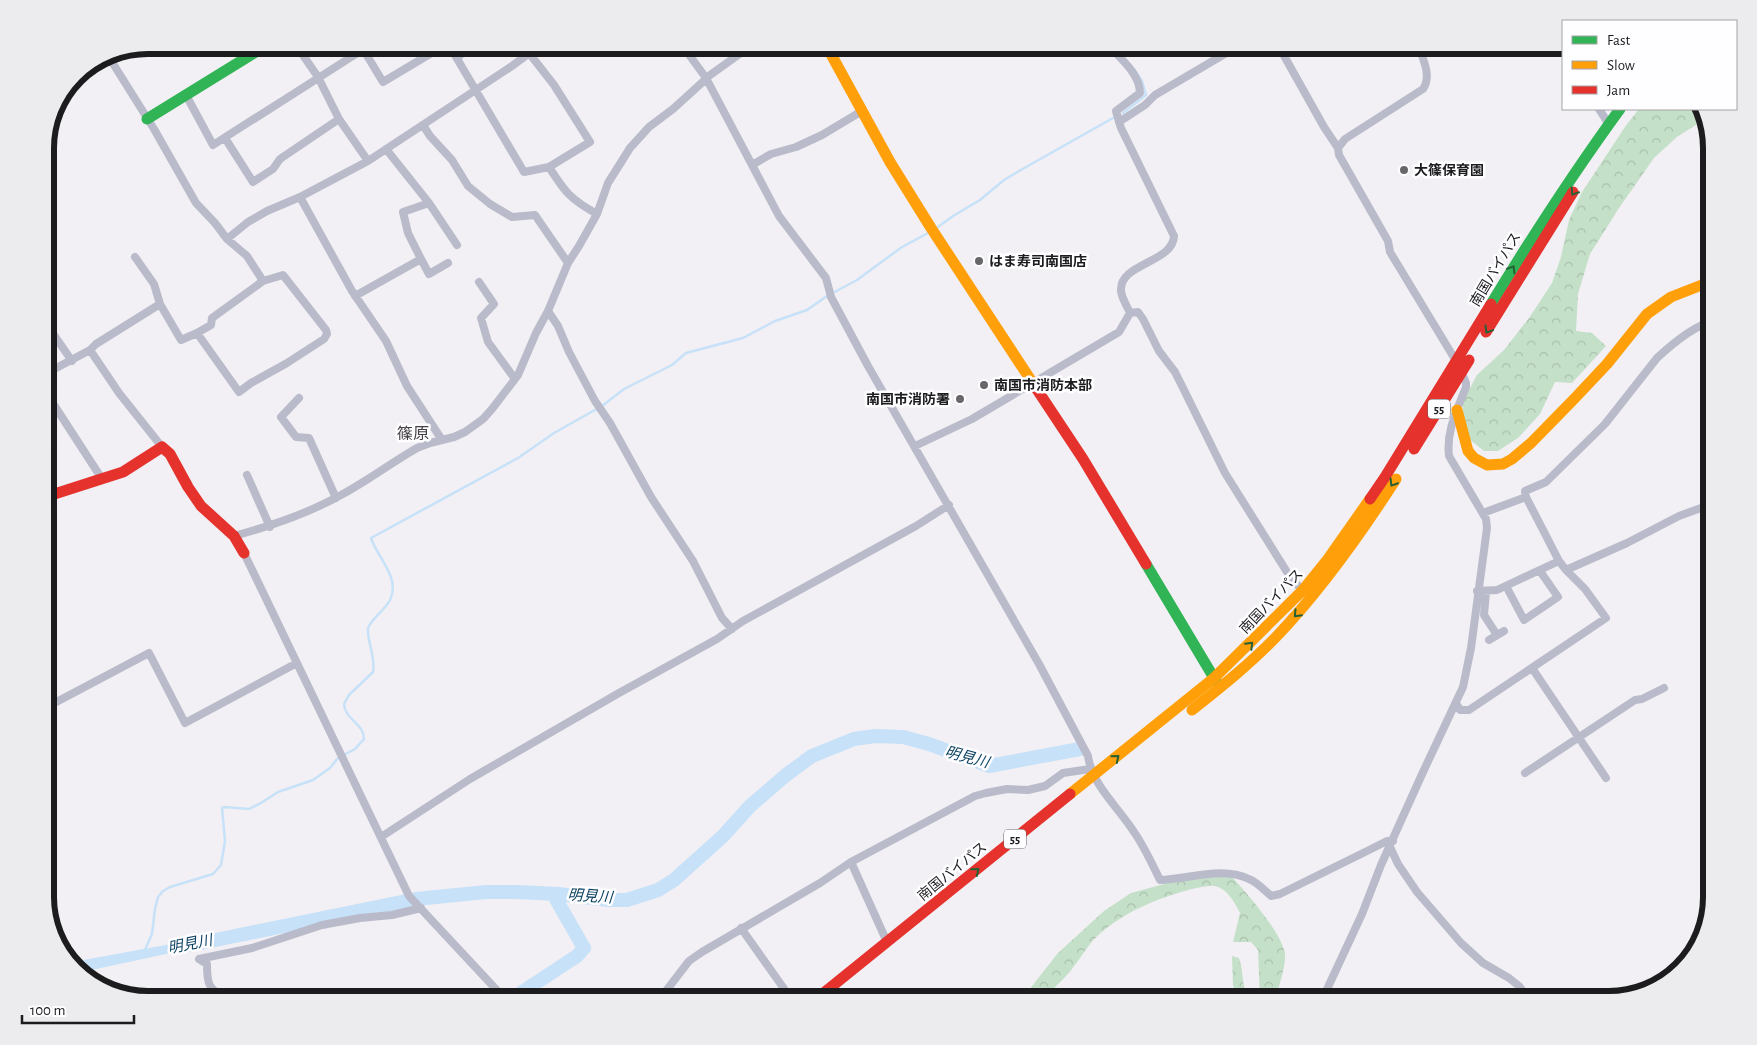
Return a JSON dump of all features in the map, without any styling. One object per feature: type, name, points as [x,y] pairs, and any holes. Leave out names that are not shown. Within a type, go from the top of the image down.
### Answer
[{"type":"main road","points":[[147,119],[252,54]]},
{"type":"main road","points":[[831,54],[890,162],[932,230],[1083,459],[1217,683]]},
{"type":"main road","name":"南国バイパス","points":[[1307,594],[1328,559],[1385,477],[1534,233],[1608,123],[1619,110]]},
{"type":"main road","name":"南国バイパス","points":[[826,991],[1095,776],[1217,683],[1255,658],[1361,532],[1541,243],[1608,140],[1630,110]]},
{"type":"main road","points":[[1457,410],[1468,451],[1474,458],[1487,465],[1504,464],[1531,443],[1575,398],[1607,364],[1647,314],[1671,297],[1703,285]]},
{"type":"main road","points":[[54,494],[123,472],[162,447],[170,454],[201,506],[234,536],[244,553]]},
{"type":"main road","name":"南国バイパス","points":[[841,991],[1095,776]]},
{"type":"street","points":[[302,54],[318,76],[339,119],[368,160]]},
{"type":"street","points":[[186,95],[214,145],[318,76],[355,54]]},
{"type":"street","points":[[370,54],[383,82],[430,54]]},
{"type":"street","points":[[455,54],[524,172],[549,167],[590,142],[554,85],[531,54]]},
{"type":"street","points":[[457,58],[461,54]]},
{"type":"street","points":[[227,239],[248,222],[267,211],[300,197],[386,149],[528,54]]},
{"type":"street","points":[[688,54],[706,79],[779,216],[826,278],[830,294],[914,446],[1039,664],[1088,756],[1095,776],[1114,806],[1135,832],[1160,880],[1231,874],[1249,878],[1271,896],[1280,894],[1387,841],[1391,844],[1398,864],[1417,892],[1461,943],[1483,963],[1509,978],[1523,991]]},
{"type":"street","points":[[234,536],[270,527],[336,498],[417,448],[454,437],[483,419],[515,379],[548,311],[568,263],[597,214],[608,183],[630,148],[649,127],[673,110],[706,79],[740,54]]},
{"type":"street","points":[[1116,54],[1135,75],[1140,87],[1140,93],[1116,111],[1143,173],[1174,236],[1174,243],[1168,250],[1132,272],[1123,281],[1122,297],[1130,313]]},
{"type":"street","points":[[1120,122],[1145,105],[1155,95],[1225,54]]},
{"type":"street","points":[[1283,54],[1338,148],[1339,155],[1388,241],[1390,252],[1466,382],[1466,387],[1450,431],[1449,456],[1483,513],[1487,528],[1471,648],[1463,687],[1326,991]]},
{"type":"street","points":[[1338,148],[1345,139],[1423,89],[1427,81],[1427,72],[1421,54]]},
{"type":"street","points":[[111,61],[196,203],[227,239],[247,256],[263,281]]},
{"type":"street","points":[[1600,110],[1608,123]]},
{"type":"street","points":[[752,165],[771,154],[822,135],[862,111]]},
{"type":"street","points":[[225,138],[253,182],[273,169],[280,159],[339,119]]},
{"type":"street","points":[[422,125],[452,160],[468,186],[490,204],[512,217],[535,215],[568,263]]},
{"type":"street","points":[[386,149],[429,203],[457,245]]},
{"type":"street","points":[[549,167],[564,190],[576,202],[597,214]]},
{"type":"street","points":[[300,197],[355,296],[379,328],[407,386],[442,440]]},
{"type":"street","points":[[429,203],[403,212],[408,233],[429,274],[448,263]]},
{"type":"street","points":[[135,257],[154,284],[160,304],[181,340],[211,325],[212,318],[263,281],[283,275],[326,330],[327,334],[324,339],[287,363],[251,382],[239,392],[198,333]]},
{"type":"street","points":[[355,296],[421,259]]},
{"type":"street","points":[[480,282],[494,304],[481,318],[488,342],[515,379]]},
{"type":"street","points":[[54,370],[90,350],[96,344],[160,304]]},
{"type":"street","points":[[548,311],[558,326],[569,352],[599,407],[610,423],[651,497],[693,561],[722,618],[732,629]]},
{"type":"street","points":[[1130,313],[1138,312],[1143,318],[1159,351],[1175,372],[1225,473],[1292,580],[1307,594]]},
{"type":"street","points":[[914,446],[972,419],[1120,332],[1130,313]]},
{"type":"street","points":[[1456,704],[1460,710],[1469,710],[1606,618],[1585,589],[1559,561],[1526,497],[1525,491],[1546,482],[1605,424],[1662,353],[1703,324]]},
{"type":"street","points":[[54,335],[72,361]]},
{"type":"street","points":[[90,350],[119,393],[162,447]]},
{"type":"street","points":[[299,398],[281,417],[296,437],[309,438],[336,498]]},
{"type":"street","points":[[54,405],[102,479]]},
{"type":"street","points":[[247,475],[270,527]]},
{"type":"street","points":[[1483,513],[1526,497]]},
{"type":"street","points":[[381,837],[470,779],[717,639],[743,621],[916,526],[949,505]]},
{"type":"street","points":[[1566,570],[1627,543],[1679,516],[1703,507]]},
{"type":"street","points":[[244,553],[409,896],[495,991]]},
{"type":"street","points":[[1478,591],[1497,590],[1559,561]]},
{"type":"street","points":[[1506,586],[1524,620],[1558,597],[1540,571]]},
{"type":"street","points":[[1486,592],[1484,614],[1500,633],[1489,640]]},
{"type":"street","points":[[54,703],[149,653],[185,723],[297,663]]},
{"type":"street","points":[[1532,668],[1606,778]]},
{"type":"street","points":[[1525,773],[1634,700],[1642,699],[1664,688]]},
{"type":"street","points":[[667,991],[690,962],[702,952],[740,928],[820,883],[851,862],[975,796],[1007,789],[1028,790],[1044,786],[1063,774],[1095,776]]},
{"type":"street","points":[[851,862],[887,942]]},
{"type":"street","points":[[215,991],[209,986],[207,980],[207,964],[199,959],[252,948],[322,925],[360,918],[392,915],[419,906]]},
{"type":"street","points":[[740,928],[786,991]]},
{"type":"green space","points":[[1638,110],[1695,110],[1699,123],[1677,137],[1654,158],[1590,254],[1578,294],[1576,331],[1592,333],[1606,346],[1572,383],[1555,382],[1540,414],[1518,438],[1498,451],[1484,451],[1469,439],[1463,420],[1463,401],[1477,375],[1504,350],[1529,318],[1552,283],[1561,257],[1569,220],[1582,192]]},
{"type":"green space","points":[[1228,873],[1262,912],[1283,946],[1285,955],[1284,965],[1277,991],[1260,991],[1258,950],[1251,942],[1233,942],[1240,913],[1233,900],[1224,890],[1215,886],[1206,886],[1169,896],[1145,905],[1123,917],[1094,939],[1069,973],[1052,991],[1028,991],[1058,953],[1104,911],[1131,893],[1168,883]]},
{"type":"green space","points":[[1232,956],[1239,958],[1241,963],[1245,991],[1236,991],[1233,986]]},
{"type":"water","points":[[210,937],[208,945],[89,970],[79,961]]},
{"type":"waterway","points":[[1123,113],[1146,95],[1142,81],[1134,69]]},
{"type":"waterway","points":[[935,229],[980,200],[1004,180],[1113,118]]},
{"type":"waterway","points":[[144,952],[152,934],[158,897],[163,891],[170,887],[213,874],[221,865],[225,841],[222,808],[249,809],[278,792],[313,780],[330,768],[338,758],[355,749],[364,739],[361,729],[348,714],[344,704],[349,695],[373,672],[374,666],[368,628],[388,604],[393,592],[393,584],[387,568],[371,538],[518,458],[554,433],[602,406],[624,389],[672,365],[686,353],[743,338],[775,321],[807,310],[827,296],[857,280],[902,247],[930,232]]},
{"type":"waterway","name":"明見川","points":[[191,945],[416,899],[486,892],[516,892],[627,900],[658,890],[674,880],[723,836],[750,806],[786,775],[812,756],[854,739],[875,736],[903,737],[929,744],[989,766],[1080,749]]},
{"type":"waterway","points":[[524,991],[577,956],[584,948],[553,894]]},
{"type":"traffic: fast","points":[[147,119],[252,54]]},
{"type":"traffic: fast","points":[[1491,304],[1554,205],[1619,110]]},
{"type":"traffic: fast","points":[[1146,564],[1217,683]]},
{"type":"traffic: slow","points":[[831,54],[890,162],[1034,385]]},
{"type":"traffic: slow","points":[[1457,410],[1468,451],[1474,458],[1487,465],[1503,464],[1531,443],[1575,398],[1607,364],[1647,314],[1671,297],[1703,285]]},
{"type":"traffic: slow","points":[[1192,710],[1256,657],[1293,619],[1340,561],[1396,479]]},
{"type":"traffic: slow","points":[[1070,794],[1214,678],[1303,590],[1328,559],[1370,499]]},
{"type":"traffic: jam","points":[[1486,332],[1573,192]]},
{"type":"traffic: jam","points":[[1370,499],[1491,304]]},
{"type":"traffic: jam","points":[[1414,449],[1469,360]]},
{"type":"traffic: jam","points":[[1034,385],[1083,459],[1146,564]]},
{"type":"traffic: jam","points":[[54,494],[123,472],[162,447],[170,454],[201,506],[234,536],[244,553]]},
{"type":"traffic: jam","points":[[826,991],[1070,794]]},
{"type":"place","name":"大篠保育園","points":[[1404,170]]},
{"type":"place","name":"はま寿司南国店","points":[[979,261]]},
{"type":"place","name":"南国市消防本部","points":[[984,385]]},
{"type":"place","name":"南国市消防署","points":[[960,399]]},
{"type":"district","name":"篠原","points":[[413,433]]}]
